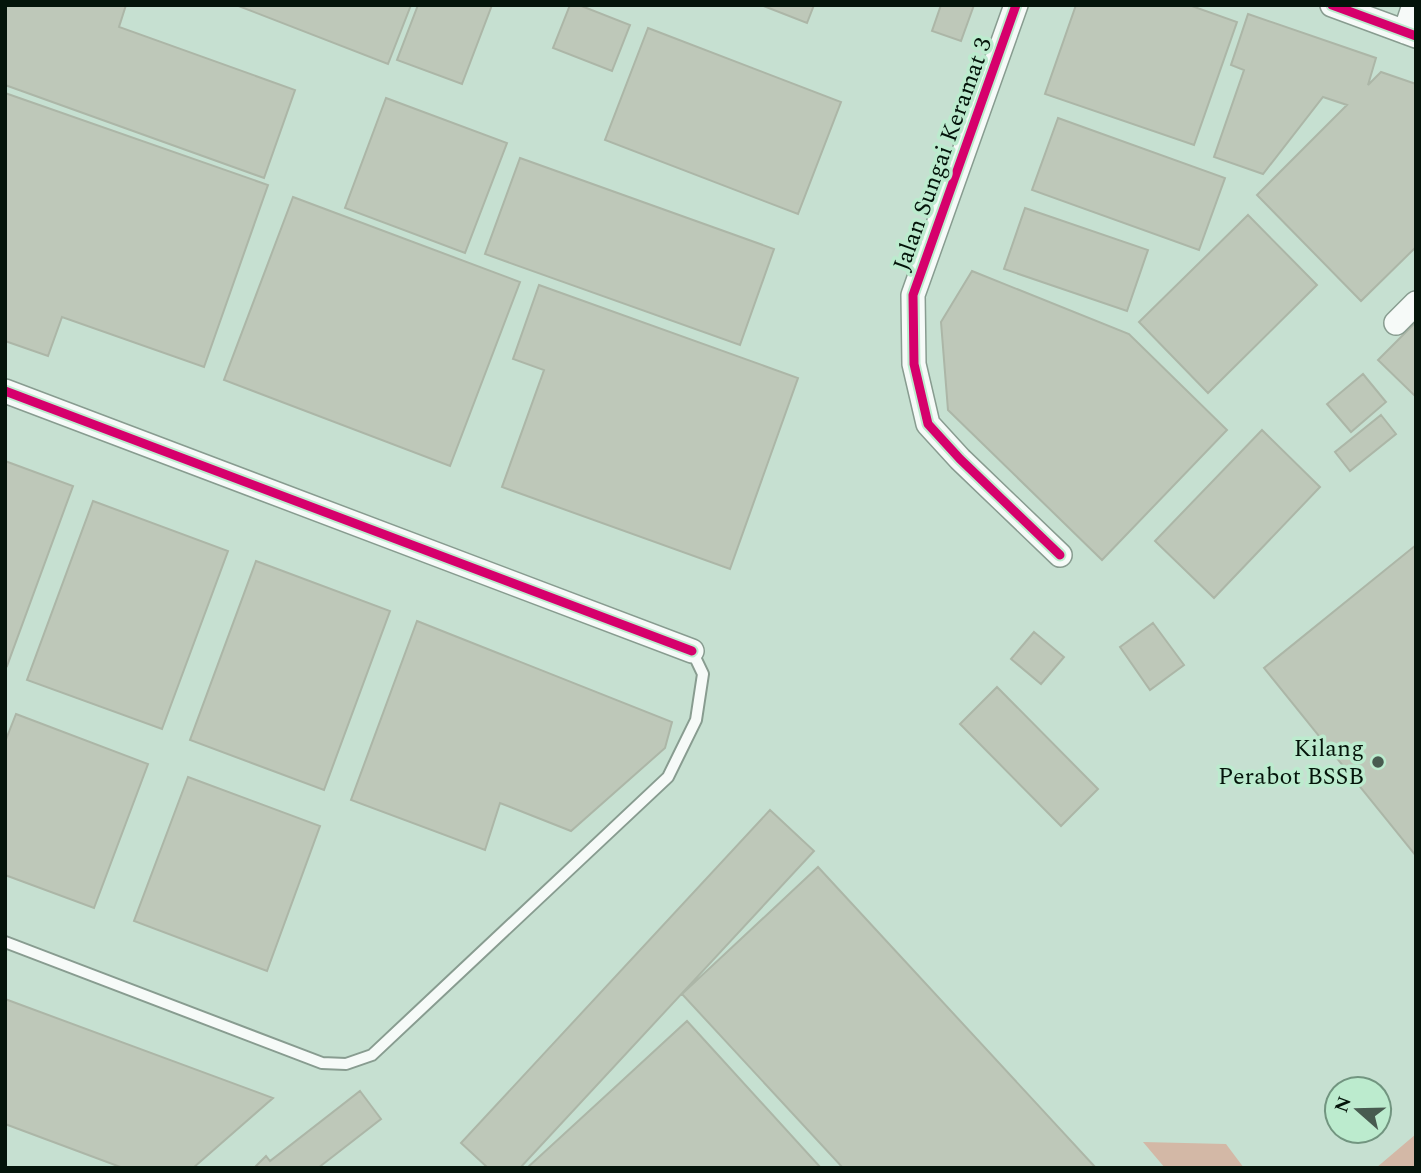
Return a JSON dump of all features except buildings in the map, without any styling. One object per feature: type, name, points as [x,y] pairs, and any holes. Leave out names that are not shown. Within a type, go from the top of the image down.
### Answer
[{"type":"street","name":"Jalan Sungai Keramat 3","points":[[1016,5],[912,295],[914,364],[928,424],[960,459],[1060,555]]},
{"type":"street","points":[[1332,5],[1410,34],[1414,5]]},
{"type":"street","points":[[1396,323],[1416,303]]},
{"type":"street","points":[[5,391],[692,651]]},
{"type":"lane","points":[[5,942],[322,1063],[346,1064],[372,1055],[668,777],[696,720],[703,674],[692,651]]},
{"type":"shaded area","points":[[1416,1134],[1416,1168],[1376,1168]]},
{"type":"shaded area","points":[[1143,1142],[1226,1144],[1244,1168],[1165,1168]]},
{"type":"cycle path","points":[[1016,5],[913,295],[914,364],[928,424],[960,459],[1060,555]]},
{"type":"cycle path","points":[[1332,5],[1416,36]]},
{"type":"cycle path","points":[[5,391],[692,651]]},
{"type":"place","name":"Kilang Perabot BSSB","points":[[1378,762]]}]
